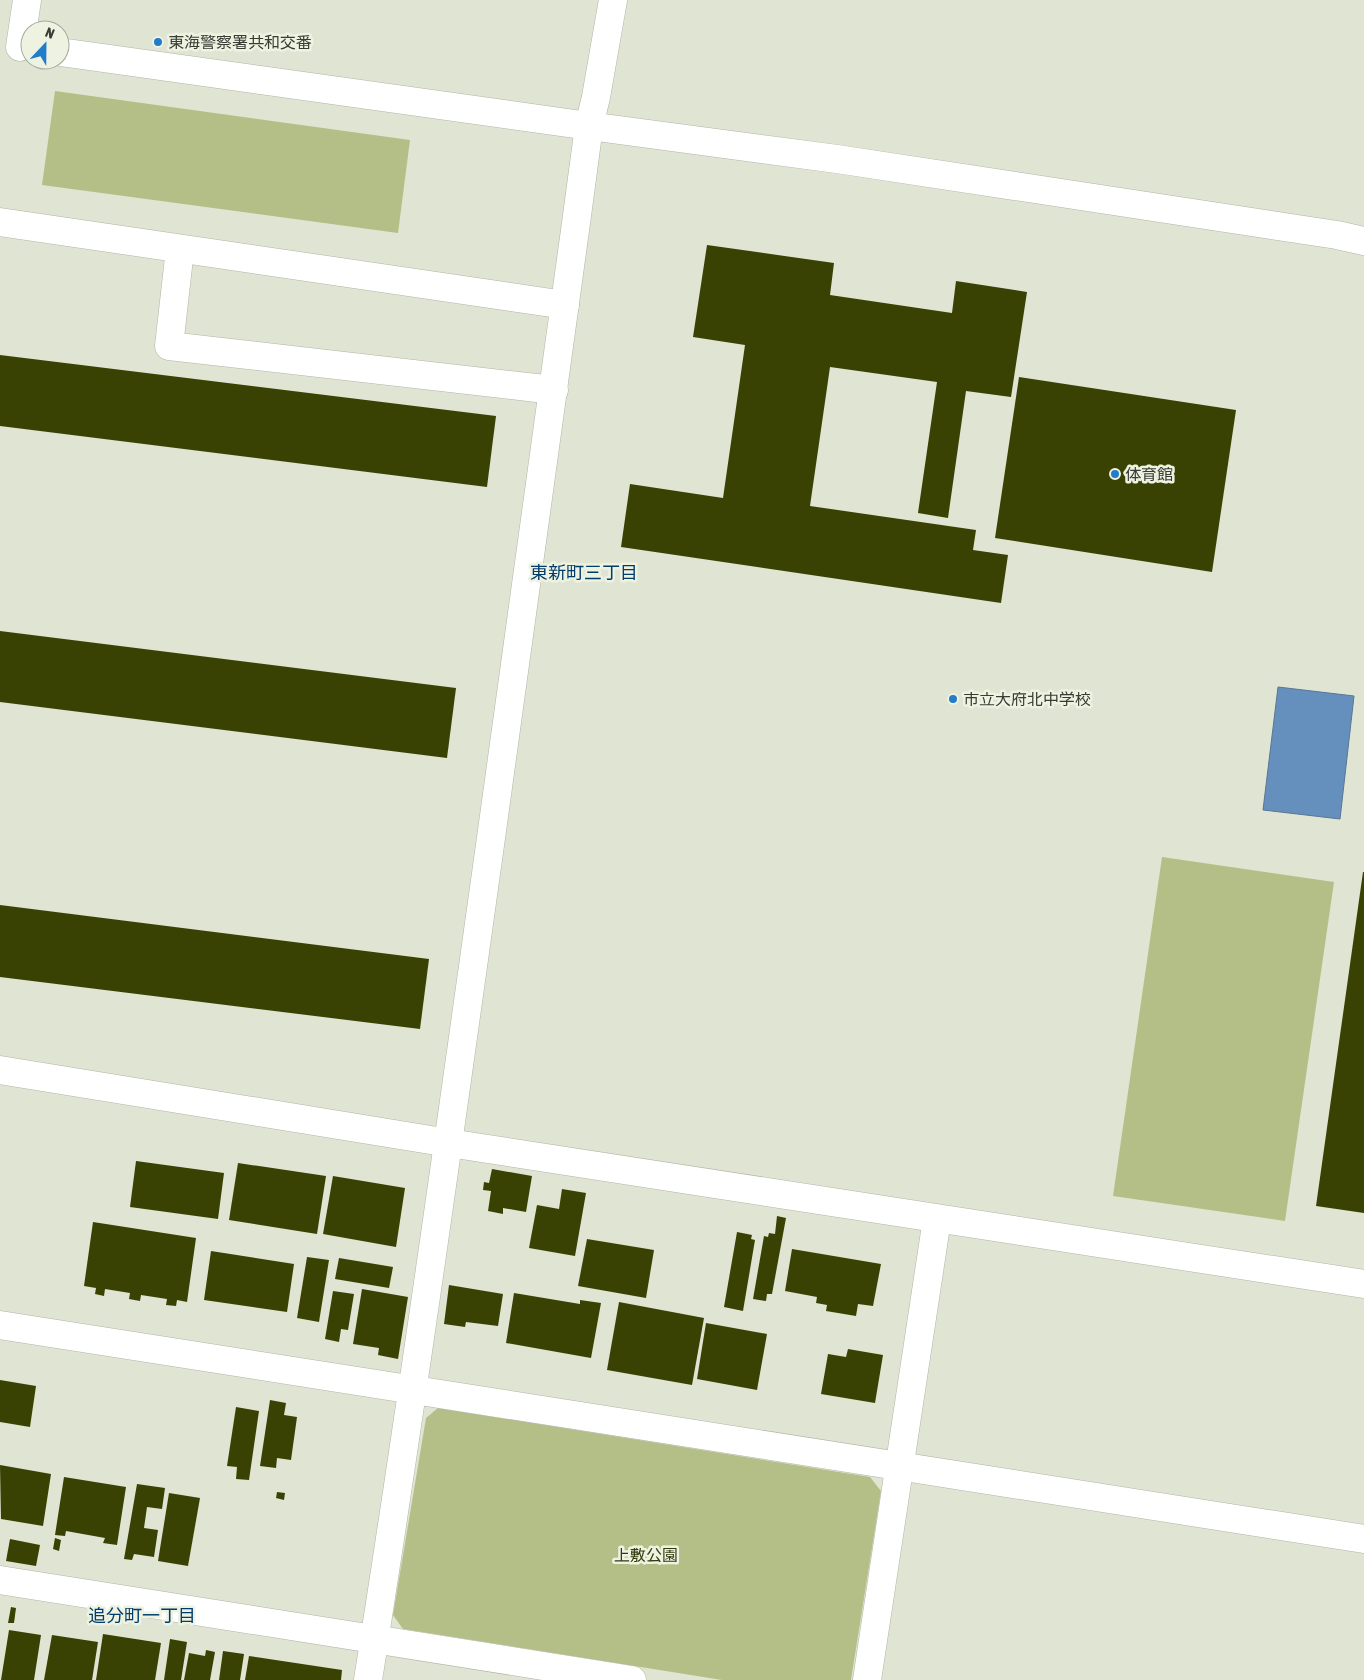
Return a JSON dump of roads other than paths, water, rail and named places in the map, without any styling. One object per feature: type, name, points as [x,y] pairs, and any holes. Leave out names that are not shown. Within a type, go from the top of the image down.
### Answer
[{"type":"street","points":[[17,46],[27,0]]},
{"type":"street","points":[[368,1680],[449,1142],[589,126],[613,0]]},
{"type":"street","points":[[70,53],[837,159],[1336,235],[1364,241]]},
{"type":"street","points":[[0,222],[565,305]]},
{"type":"street","points":[[180,249],[169,346],[554,390]]},
{"type":"street","points":[[0,1070],[449,1142],[1364,1284]]},
{"type":"street","points":[[867,1680],[901,1467],[937,1218]]},
{"type":"street","points":[[0,1325],[1364,1539]]},
{"type":"street","points":[[0,1580],[632,1680]]},
{"type":"water","points":[[1278,687],[1354,696],[1340,819],[1263,810]]},
{"type":"place","name":"東海警察署共和交番","points":[[158,42]]},
{"type":"place","name":"体育館","points":[[1115,474]]},
{"type":"place","name":"市立大府北中学校","points":[[953,699]]},
{"type":"district","name":"東新町三丁目","points":[[584,573]]},
{"type":"district","name":"追分町一丁目","points":[[142,1616]]},
{"type":"park label","name":"上敷公園","points":[[646,1555]]}]
